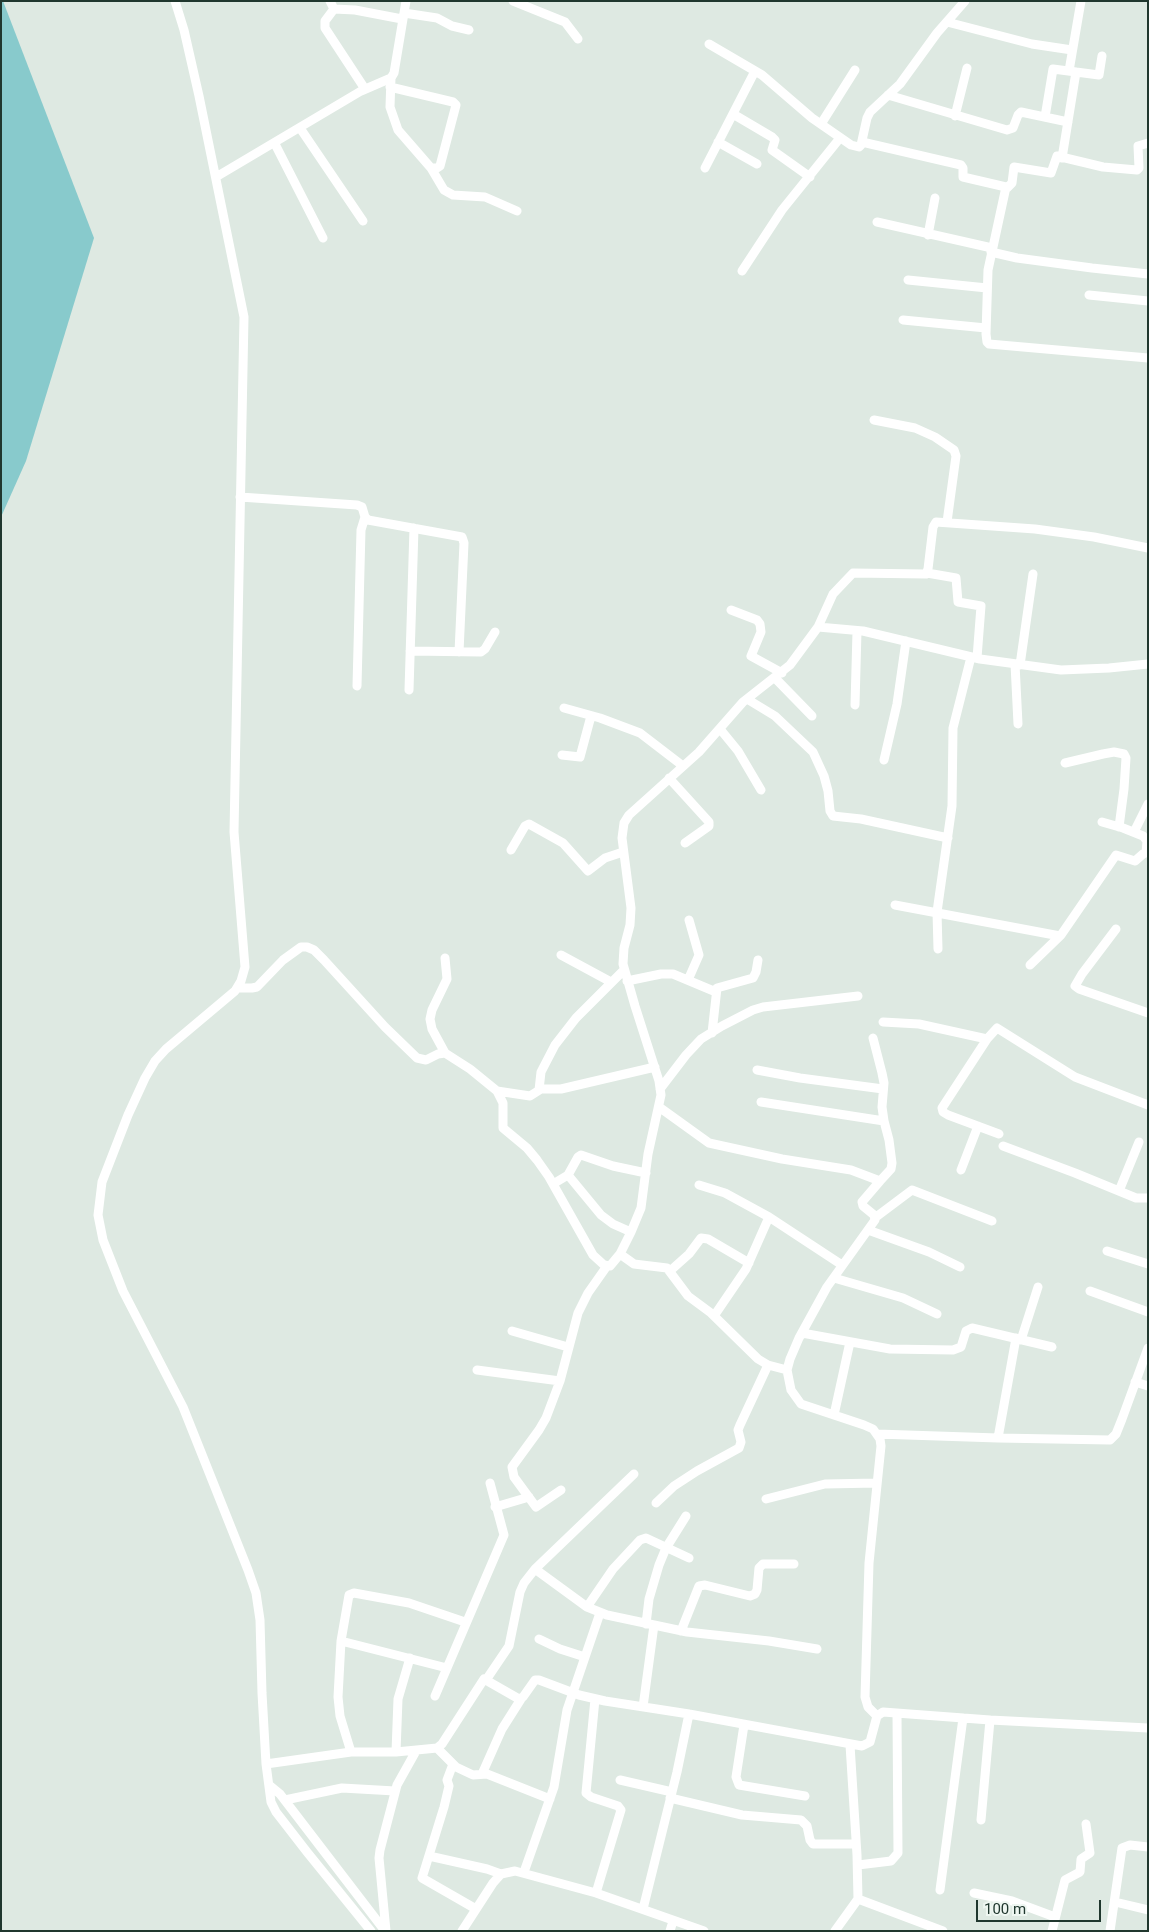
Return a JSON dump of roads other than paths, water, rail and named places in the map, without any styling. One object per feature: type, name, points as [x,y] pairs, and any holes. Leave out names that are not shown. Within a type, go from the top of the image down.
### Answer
[{"type":"street","points":[[175,1],[184,30],[244,317],[234,832],[245,967],[237,988],[166,1049],[155,1061],[128,1115],[102,1182],[98,1215],[103,1240],[123,1291],[183,1407],[256,1593],[260,1620],[266,1764],[271,1802],[276,1812],[372,1931]]},
{"type":"street","points":[[406,1],[391,83],[390,107],[398,130],[431,168],[444,190],[450,195],[485,197],[517,211]]},
{"type":"street","points":[[513,1],[565,22],[578,39]]},
{"type":"street","points":[[709,44],[775,85],[805,113],[856,148],[862,142],[868,115],[909,72],[965,1]]},
{"type":"street","points":[[1062,158],[1073,71],[1072,50],[1080,1]]},
{"type":"street","points":[[365,89],[325,28],[325,21],[332,5],[403,16],[437,18],[452,26],[470,30]]},
{"type":"street","points":[[947,22],[1032,44],[1072,50]]},
{"type":"street","points":[[1045,117],[1053,68],[1099,74],[1102,56]]},
{"type":"street","points":[[956,116],[967,68]]},
{"type":"street","points":[[820,124],[855,70]]},
{"type":"street","points":[[704,168],[755,71]]},
{"type":"street","points":[[216,178],[365,89],[391,83],[453,102],[456,105],[440,166],[431,168]]},
{"type":"street","points":[[888,95],[1010,130],[1013,128],[1021,112],[1068,122]]},
{"type":"street","points":[[733,114],[772,137],[774,140],[772,150],[810,176]]},
{"type":"street","points":[[300,128],[363,221]]},
{"type":"street","points":[[742,271],[782,210],[840,138]]},
{"type":"street","points":[[718,142],[757,164]]},
{"type":"street","points":[[862,142],[961,165],[964,168],[963,177],[1007,188]]},
{"type":"street","points":[[1137,170],[1139,168],[1138,146],[1148,142]]},
{"type":"street","points":[[275,144],[323,238]]},
{"type":"street","points":[[1148,173],[1137,170],[1102,167],[1056,157],[1051,173],[1014,167],[1012,183],[1007,188],[991,250],[987,288],[986,328],[986,342],[991,345],[1148,358]]},
{"type":"street","points":[[928,235],[935,198]]},
{"type":"street","points":[[877,222],[1017,258],[1148,274]]},
{"type":"street","points":[[908,280],[987,288]]},
{"type":"street","points":[[1089,295],[1148,301]]},
{"type":"street","points":[[903,320],[986,328]]},
{"type":"street","points":[[874,420],[916,428],[935,437],[954,450],[956,456],[947,522]]},
{"type":"street","points":[[240,497],[362,507],[365,517],[361,530],[357,686]]},
{"type":"street","points":[[365,517],[368,520],[459,536],[464,539],[459,652]]},
{"type":"street","points":[[928,573],[934,524],[936,522],[1035,529],[1094,537],[1148,548]]},
{"type":"street","points":[[409,690],[414,528]]},
{"type":"street","points":[[561,1490],[537,1507],[514,1477],[512,1467],[540,1430],[560,1382],[578,1313],[588,1293],[607,1266],[614,1263],[632,1232],[641,1208],[659,1108],[660,1089],[655,1067],[624,970],[624,948],[630,925],[631,908],[623,852],[622,828],[625,820],[699,752],[747,698],[779,675],[800,654],[818,627],[833,594],[853,573],[924,575],[928,573],[956,578],[958,602],[981,606],[980,631],[953,728],[953,775],[948,838],[937,912],[938,949]]},
{"type":"street","points":[[1018,724],[1017,665],[1033,574]]},
{"type":"street","points":[[730,610],[757,620],[760,624],[761,632],[751,656],[779,675],[812,716]]},
{"type":"street","points":[[818,627],[857,631],[974,657],[1017,665],[1061,670],[1148,664]]},
{"type":"street","points":[[855,706],[857,631]]},
{"type":"street","points":[[410,650],[483,652],[495,632]]},
{"type":"street","points":[[884,760],[896,704],[906,641]]},
{"type":"street","points":[[747,698],[776,716],[813,752],[824,776],[832,816],[861,819],[948,838]]},
{"type":"street","points":[[564,708],[640,733],[683,766]]},
{"type":"street","points":[[562,755],[580,757],[591,716]]},
{"type":"street","points":[[720,729],[738,751],[762,790]]},
{"type":"street","points":[[1065,763],[1114,752],[1124,754],[1126,758],[1123,802],[1119,827]]},
{"type":"street","points":[[669,778],[709,822],[709,826],[685,843]]},
{"type":"street","points":[[1134,832],[1148,804]]},
{"type":"street","points":[[1030,965],[1060,936],[1116,855],[1134,861],[1147,853],[1147,841],[1134,832],[1102,822]]},
{"type":"street","points":[[511,850],[525,826],[529,824],[563,843],[588,872],[605,858],[623,852]]},
{"type":"street","points":[[896,905],[1060,936]]},
{"type":"street","points":[[688,980],[699,955],[690,920]]},
{"type":"street","points":[[1116,929],[1075,986],[1148,1013]]},
{"type":"street","points":[[237,988],[257,987],[289,955],[301,947],[307,947],[324,960],[385,1027],[417,1058],[426,1060],[445,1053]]},
{"type":"street","points":[[561,956],[612,982]]},
{"type":"street","points":[[445,958],[447,979],[432,1010],[430,1019],[434,1034],[445,1053],[470,1069],[497,1091],[503,1103],[503,1128],[530,1152],[553,1184],[598,1261],[607,1266]]},
{"type":"street","points":[[712,1033],[716,992],[719,987],[753,978],[758,960]]},
{"type":"street","points":[[539,1090],[541,1072],[555,1045],[576,1018],[624,970]]},
{"type":"street","points":[[627,981],[668,974],[716,992]]},
{"type":"street","points":[[660,1089],[686,1055],[702,1039],[758,1008],[858,996]]},
{"type":"street","points":[[883,1022],[919,1024],[987,1039]]},
{"type":"street","points":[[999,1134],[948,1115],[943,1112],[942,1108],[987,1039],[994,1030],[999,1029],[1075,1077],[1148,1105]]},
{"type":"street","points":[[873,1038],[882,1073],[882,1106],[892,1163],[890,1169],[862,1202],[863,1206],[876,1217]]},
{"type":"street","points":[[497,1091],[527,1096],[539,1090],[561,1089],[655,1067]]},
{"type":"street","points":[[757,1070],[883,1090]]},
{"type":"street","points":[[761,1102],[884,1121]]},
{"type":"street","points":[[659,1108],[705,1140],[719,1146],[851,1170],[880,1181]]},
{"type":"street","points":[[961,1170],[978,1126]]},
{"type":"street","points":[[1119,1191],[1139,1142]]},
{"type":"street","points":[[1003,1146],[1136,1198],[1148,1198]]},
{"type":"street","points":[[553,1184],[568,1175],[581,1155],[612,1166],[646,1173]]},
{"type":"street","points":[[568,1175],[601,1215],[613,1224],[632,1232]]},
{"type":"street","points":[[699,1185],[725,1193],[769,1217],[842,1266]]},
{"type":"street","points":[[992,1221],[912,1190],[876,1217],[834,1278],[802,1333],[790,1359],[787,1370],[791,1390],[801,1404],[864,1426],[877,1434],[1110,1440],[1116,1434],[1148,1348]]},
{"type":"street","points":[[714,1316],[741,1277],[769,1217]]},
{"type":"street","points":[[868,1230],[923,1250],[960,1267]]},
{"type":"street","points":[[670,1271],[689,1254],[702,1238],[708,1239],[748,1264]]},
{"type":"street","points":[[1107,1251],[1148,1264]]},
{"type":"street","points":[[620,1254],[634,1264],[663,1267],[670,1271],[688,1296],[714,1316],[758,1359],[768,1365],[787,1370]]},
{"type":"street","points":[[834,1278],[903,1298],[937,1314]]},
{"type":"street","points":[[998,1438],[1019,1339],[1038,1287]]},
{"type":"street","points":[[1090,1291],[1148,1312]]},
{"type":"street","points":[[802,1333],[900,1350],[953,1350],[961,1347],[966,1330],[972,1328],[1052,1347]]},
{"type":"street","points":[[512,1331],[568,1347]]},
{"type":"street","points":[[834,1415],[850,1342]]},
{"type":"street","points":[[656,1503],[674,1486],[696,1471],[739,1448],[738,1430],[740,1424],[768,1365]]},
{"type":"street","points":[[477,1370],[560,1382]]},
{"type":"street","points":[[1136,1382],[1148,1386]]},
{"type":"street","points":[[876,1716],[868,1707],[865,1697],[869,1562],[881,1446],[877,1434]]},
{"type":"street","points":[[266,1764],[351,1752],[396,1752],[437,1748],[442,1744],[482,1681],[486,1680],[509,1646],[520,1592],[535,1569],[634,1474]]},
{"type":"street","points":[[435,1696],[465,1622],[504,1535],[490,1483]]},
{"type":"street","points":[[766,1499],[825,1484],[877,1483]]},
{"type":"street","points":[[495,1507],[529,1497]]},
{"type":"street","points":[[643,1707],[651,1588],[666,1548],[686,1516]]},
{"type":"street","points":[[587,1607],[613,1569],[640,1540],[646,1538],[689,1558]]},
{"type":"street","points":[[681,1631],[699,1586],[753,1595],[757,1590],[759,1568],[763,1564],[794,1564]]},
{"type":"street","points":[[535,1569],[587,1607],[600,1612],[681,1631],[755,1639],[817,1649]]},
{"type":"street","points":[[351,1752],[340,1716],[338,1697],[341,1641],[348,1596],[354,1593],[408,1603],[465,1622]]},
{"type":"street","points":[[524,1872],[550,1799],[558,1771],[564,1723],[600,1612]]},
{"type":"street","points":[[539,1639],[585,1657]]},
{"type":"street","points":[[341,1641],[447,1668]]},
{"type":"street","points":[[396,1752],[397,1705],[410,1658]]},
{"type":"street","points":[[486,1680],[521,1699]]},
{"type":"street","points":[[482,1774],[502,1729],[536,1680],[596,1699],[862,1746],[870,1742],[876,1716],[883,1712],[990,1720],[1148,1728]]},
{"type":"street","points":[[596,1699],[586,1792],[591,1797],[618,1806],[620,1810],[596,1893]]},
{"type":"street","points":[[643,1909],[689,1714]]},
{"type":"street","points":[[858,1865],[891,1861],[898,1854],[897,1714]]},
{"type":"street","points":[[940,1890],[963,1718]]},
{"type":"street","points":[[981,1820],[990,1720]]},
{"type":"street","points":[[744,1725],[736,1778],[739,1785],[805,1796]]},
{"type":"street","points":[[835,1931],[858,1899],[858,1865],[850,1745]]},
{"type":"street","points":[[437,1748],[453,1764],[473,1775],[490,1775],[550,1799]]},
{"type":"street","points":[[385,1931],[379,1858],[395,1791],[416,1751]]},
{"type":"street","points":[[453,1764],[448,1780],[449,1786],[444,1807],[422,1878],[476,1909]]},
{"type":"street","points":[[620,1780],[742,1814],[801,1820],[807,1826],[810,1840],[813,1844],[856,1844]]},
{"type":"street","points":[[269,1785],[285,1800],[385,1931]]},
{"type":"street","points":[[285,1800],[342,1788],[395,1791]]},
{"type":"street","points":[[1052,1931],[1065,1880],[1080,1872],[1081,1859],[1090,1853],[1086,1824]]},
{"type":"street","points":[[1110,1931],[1122,1848],[1130,1845],[1148,1848]]},
{"type":"street","points":[[429,1856],[501,1874]]},
{"type":"street","points":[[462,1931],[493,1883],[501,1874],[515,1870],[596,1893],[704,1931]]},
{"type":"street","points":[[974,1893],[1018,1903],[1055,1917]]},
{"type":"street","points":[[858,1899],[943,1931]]},
{"type":"street","points":[[1114,1902],[1148,1910]]},
{"type":"street","points":[[670,1931],[673,1921]]},
{"type":"water","points":[[1,1],[3,1],[94,238],[26,461],[1,517]]}]
